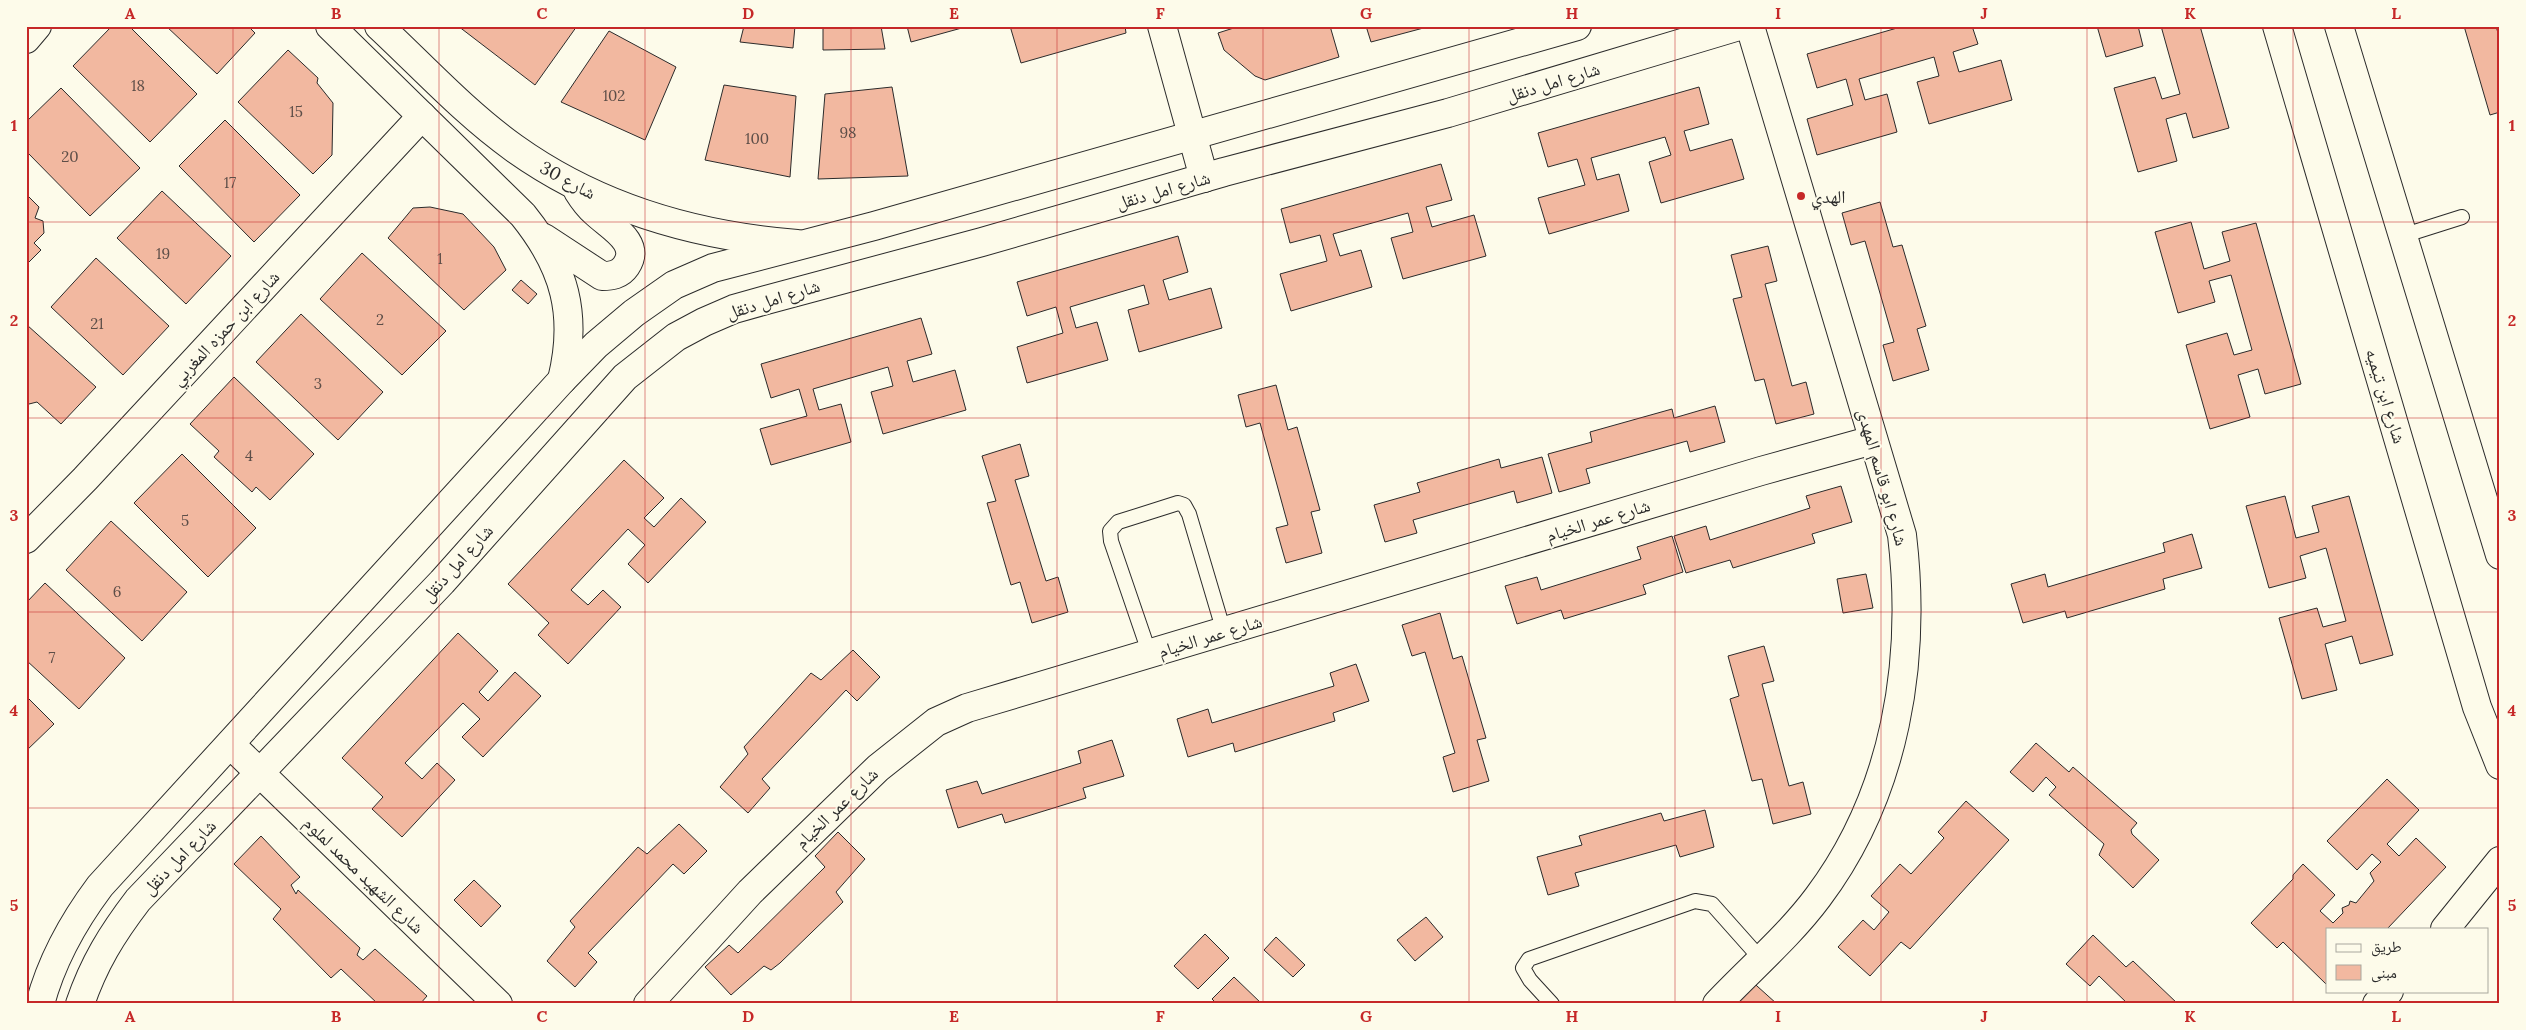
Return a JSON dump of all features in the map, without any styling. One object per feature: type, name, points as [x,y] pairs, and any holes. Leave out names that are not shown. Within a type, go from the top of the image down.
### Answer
[{"type":"street","points":[[26,39],[37,26]]},
{"type":"street","points":[[330,26],[523,214],[540,236],[560,274],[569,316],[568,352],[562,380]]},
{"type":"street","name":"شارع 30","points":[[379,26],[484,124],[542,167],[574,185],[641,213],[693,230],[746,240],[801,245]]},
{"type":"street","points":[[1162,26],[1204,178]]},
{"type":"street","name":"شارع امل دنقل","points":[[40,1004],[46,980],[60,947],[83,908],[100,886],[231,745],[562,380],[596,345],[634,313],[674,285],[713,268],[874,226],[1577,26]]},
{"type":"street","name":"شارع امل دنقل","points":[[80,1004],[93,970],[110,937],[138,900],[442,582],[608,394],[649,356],[676,337],[734,309],[982,242],[1204,178],[1448,113],[1739,26]]},
{"type":"street","name":"شارع ابو قاسم المهدى","points":[[1716,1004],[1816,899],[1836,872],[1868,809],[1882,775],[1897,716],[1906,659],[1906,568],[1902,534],[1750,26]]},
{"type":"street","name":"شارع ابن تيميه","points":[[2277,26],[2477,707],[2500,765]]},
{"type":"street","points":[[2339,26],[2500,555]]},
{"type":"street","name":"شارع ابن حمزه المغربي","points":[[26,539],[85,479],[422,116]]},
{"type":"street","points":[[540,236],[602,276],[611,276],[626,266],[630,257],[630,248],[626,239],[593,211],[574,185]]},
{"type":"street","name":"شارع عمر الخيام","points":[[648,1004],[757,885],[878,768],[936,722],[967,708],[1024,690],[1150,655],[1761,471],[1873,440]]},
{"type":"street","name":"شارع الشهيد محمد لملوم","points":[[231,745],[498,1004]]},
{"type":"street","points":[[2446,928],[2500,861]]},
{"type":"street","points":[[2377,1004],[2388,992]]},
{"type":"lane","points":[[2402,236],[2462,218]]},
{"type":"lane","points":[[1150,655],[1111,540],[1110,531],[1118,522],[1178,503],[1184,504],[1189,514],[1224,632]]},
{"type":"lane","points":[[1552,1004],[1530,980],[1523,968],[1529,959],[1695,901],[1712,904],[1760,958]]},
{"type":"building","points":[[112,26],[129,26],[197,94],[150,142],[73,66]]},
{"type":"building","points":[[166,26],[248,26],[255,33],[217,74]]},
{"type":"building","points":[[458,26],[577,26],[535,85]]},
{"type":"building","points":[[744,26],[795,26],[793,48],[740,42]]},
{"type":"building","points":[[823,26],[881,26],[885,49],[823,50]]},
{"type":"building","points":[[907,26],[969,26],[911,42]]},
{"type":"building","points":[[1010,26],[1125,26],[1126,33],[1021,63]]},
{"type":"building","points":[[1240,26],[1330,26],[1339,57],[1265,80],[1255,76],[1224,50],[1218,33]]},
{"type":"building","points":[[1366,26],[1431,26],[1371,42]]},
{"type":"building","points":[[1904,26],[1972,26],[1978,44],[1953,52],[1959,72],[2001,60],[2012,100],[1929,124],[1917,82],[1939,76],[1934,57],[1859,79],[1865,100],[1887,94],[1897,132],[1817,155],[1807,119],[1853,105],[1846,79],[1817,88],[1807,54]]},
{"type":"building","points":[[2097,26],[2138,26],[2143,46],[2106,57]]},
{"type":"building","points":[[2161,26],[2200,26],[2229,128],[2193,138],[2186,113],[2166,119],[2177,161],[2138,172],[2114,88],[2155,77],[2162,99],[2180,94]]},
{"type":"building","points":[[2464,26],[2496,26],[2500,40],[2500,112],[2490,115]]},
{"type":"building","points":[[609,31],[676,67],[645,140],[561,102]]},
{"type":"building","points":[[288,50],[318,78],[317,83],[333,103],[332,155],[313,174],[238,102]]},
{"type":"building","points":[[724,85],[796,96],[790,177],[705,160]]},
{"type":"building","points":[[892,87],[908,176],[818,179],[825,94]]},
{"type":"building","points":[[1699,87],[1709,124],[1684,131],[1690,151],[1732,139],[1744,179],[1661,203],[1649,162],[1671,155],[1665,137],[1591,158],[1597,180],[1619,174],[1629,211],[1549,234],[1538,198],[1585,185],[1577,159],[1548,167],[1538,133]]},
{"type":"building","points":[[61,88],[140,168],[90,216],[26,151],[26,122]]},
{"type":"building","points":[[225,120],[300,195],[254,242],[179,166]]},
{"type":"building","points":[[1441,164],[1452,200],[1426,207],[1432,227],[1474,215],[1486,256],[1403,279],[1391,238],[1413,232],[1408,213],[1333,234],[1340,256],[1361,250],[1372,287],[1291,311],[1280,274],[1327,261],[1320,235],[1290,243],[1281,209]]},
{"type":"building","points":[[162,191],[231,256],[186,304],[117,238]]},
{"type":"building","points":[[26,194],[39,207],[35,218],[43,221],[44,233],[34,243],[41,250],[26,265]]},
{"type":"building","points":[[1880,202],[1893,247],[1902,245],[1926,326],[1917,329],[1929,370],[1893,381],[1883,345],[1894,342],[1865,241],[1851,245],[1842,213]]},
{"type":"building","points":[[430,207],[463,214],[494,247],[506,270],[464,310],[388,238],[413,208]]},
{"type":"building","points":[[2191,222],[2204,269],[2230,261],[2222,232],[2256,223],[2301,384],[2265,394],[2258,369],[2238,375],[2250,417],[2210,429],[2186,345],[2227,333],[2234,355],[2252,350],[2231,275],[2209,281],[2215,302],[2178,313],[2155,232]]},
{"type":"building","points":[[1178,236],[1188,272],[1163,280],[1169,300],[1211,288],[1222,328],[1139,352],[1128,310],[1149,304],[1144,285],[1070,307],[1076,328],[1097,322],[1108,360],[1027,383],[1017,347],[1063,333],[1056,307],[1027,316],[1017,282]]},
{"type":"building","points":[[1768,246],[1777,281],[1765,284],[1792,386],[1806,382],[1814,414],[1776,424],[1764,379],[1755,381],[1733,299],[1742,297],[1731,255]]},
{"type":"building","points":[[362,253],[446,331],[402,375],[320,299]]},
{"type":"building","points":[[96,258],[169,326],[123,375],[51,307]]},
{"type":"building","points":[[521,280],[537,294],[528,304],[512,290]]},
{"type":"building","points":[[301,314],[383,392],[338,440],[256,362]]},
{"type":"building","points":[[921,318],[932,354],[907,361],[913,382],[955,370],[966,410],[883,434],[871,392],[893,386],[888,367],[813,389],[819,410],[841,404],[851,442],[771,465],[760,429],[807,416],[799,389],[771,398],[761,364]]},
{"type":"building","points":[[27,325],[96,387],[61,424],[37,402],[29,404],[26,402]]},
{"type":"building","points":[[234,377],[314,454],[270,500],[256,487],[252,492],[214,457],[219,451],[190,424]]},
{"type":"building","points":[[1276,385],[1288,430],[1297,427],[1320,510],[1311,512],[1322,553],[1286,563],[1276,528],[1288,525],[1260,423],[1246,427],[1238,395]]},
{"type":"building","points":[[1715,406],[1725,442],[1690,452],[1687,441],[1586,469],[1590,483],[1559,492],[1548,454],[1592,442],[1590,432],[1672,409],[1674,418]]},
{"type":"building","points":[[1020,444],[1029,476],[1015,480],[1046,581],[1058,577],[1068,612],[1032,623],[1020,582],[1011,585],[987,503],[996,501],[982,456]]},
{"type":"building","points":[[182,454],[256,528],[208,577],[134,503]]},
{"type":"building","points":[[1542,457],[1552,493],[1517,503],[1514,491],[1413,520],[1417,533],[1385,542],[1374,505],[1420,492],[1417,483],[1499,459],[1501,468]]},
{"type":"building","points":[[624,460],[664,498],[644,518],[654,527],[681,498],[706,522],[648,583],[628,564],[645,545],[628,529],[571,590],[588,605],[603,590],[621,607],[568,664],[538,635],[549,623],[508,584]]},
{"type":"building","points":[[1841,486],[1852,522],[1812,534],[1815,543],[1733,568],[1730,560],[1686,573],[1674,536],[1706,526],[1710,540],[1810,508],[1806,496]]},
{"type":"building","points":[[2285,496],[2296,538],[2319,532],[2312,506],[2349,496],[2393,655],[2360,664],[2352,636],[2325,644],[2337,690],[2302,699],[2279,618],[2317,608],[2323,627],[2346,621],[2326,548],[2300,556],[2306,578],[2269,588],[2246,506]]},
{"type":"building","points":[[111,521],[187,592],[142,641],[66,570]]},
{"type":"building","points":[[2192,534],[2202,568],[2163,579],[2165,589],[2067,618],[2065,611],[2023,623],[2011,584],[2045,574],[2048,587],[2165,552],[2163,543]]},
{"type":"building","points":[[1672,536],[1683,572],[1643,585],[1646,594],[1564,619],[1561,610],[1517,624],[1505,586],[1537,577],[1541,590],[1641,559],[1637,547]]},
{"type":"building","points":[[1866,574],[1873,608],[1843,613],[1837,579]]},
{"type":"building","points":[[45,583],[125,658],[79,709],[26,660],[26,603]]},
{"type":"building","points":[[1440,613],[1453,659],[1462,656],[1486,738],[1477,740],[1489,781],[1453,792],[1443,757],[1455,753],[1425,652],[1412,656],[1402,625]]},
{"type":"building","points":[[458,633],[498,671],[479,692],[488,701],[515,672],[541,696],[483,757],[462,737],[480,719],[463,703],[405,763],[422,779],[437,763],[455,780],[402,837],[372,809],[383,797],[342,758]]},
{"type":"building","points":[[1764,646],[1774,681],[1762,684],[1789,786],[1803,782],[1811,814],[1773,824],[1762,779],[1752,781],[1730,699],[1739,696],[1728,656]]},
{"type":"building","points":[[853,650],[880,677],[857,701],[846,690],[762,779],[770,788],[748,813],[720,787],[748,754],[744,747],[811,673],[821,680]]},
{"type":"building","points":[[1356,664],[1369,701],[1333,713],[1335,721],[1235,752],[1233,743],[1188,757],[1177,719],[1208,709],[1212,723],[1334,686],[1330,673]]},
{"type":"building","points":[[26,696],[54,724],[26,751]]},
{"type":"building","points":[[1112,740],[1124,776],[1083,788],[1086,798],[1005,823],[1002,814],[958,828],[946,790],[977,781],[982,794],[1081,763],[1078,751]]},
{"type":"building","points":[[2036,743],[2069,772],[2073,767],[2137,823],[2131,830],[2132,834],[2159,860],[2133,888],[2099,855],[2104,844],[2049,795],[2056,787],[2046,777],[2033,792],[2010,772]]},
{"type":"building","points":[[2387,779],[2419,810],[2387,844],[2399,856],[2416,838],[2446,867],[2388,928],[2326,928],[2326,984],[2283,942],[2277,948],[2251,923],[2293,879],[2293,875],[2303,864],[2335,895],[2320,911],[2333,923],[2343,913],[2342,908],[2349,905],[2350,901],[2356,903],[2374,881],[2370,873],[2381,862],[2372,854],[2357,870],[2327,841]]},
{"type":"building","points":[[1966,801],[2009,840],[1910,949],[1901,942],[1870,976],[1838,947],[1863,920],[1874,930],[1889,912],[1871,896],[1900,864],[1911,874],[1944,838],[1938,832]]},
{"type":"building","points":[[1705,810],[1714,847],[1680,857],[1676,845],[1575,873],[1579,886],[1548,895],[1537,857],[1582,845],[1579,836],[1661,813],[1664,821]]},
{"type":"building","points":[[679,824],[707,851],[684,874],[673,864],[588,953],[597,962],[575,987],[547,961],[575,927],[570,921],[638,847],[647,854]]},
{"type":"building","points":[[838,832],[865,859],[836,892],[843,902],[780,963],[771,970],[764,966],[731,995],[705,967],[729,945],[738,953],[825,867],[815,856]]},
{"type":"building","points":[[261,836],[300,877],[291,885],[296,894],[298,890],[360,948],[357,955],[363,960],[375,949],[427,996],[420,1004],[378,1004],[341,969],[331,978],[273,919],[281,909],[234,864]]},
{"type":"building","points":[[474,880],[501,906],[481,927],[454,900]]},
{"type":"building","points":[[1426,917],[1443,937],[1415,961],[1397,940]]},
{"type":"building","points":[[1205,934],[1229,958],[1198,989],[1174,966]]},
{"type":"building","points":[[2093,935],[2126,967],[2133,961],[2178,1004],[2128,1004],[2099,976],[2090,986],[2066,964]]},
{"type":"building","points":[[1276,937],[1305,965],[1293,977],[1264,950]]},
{"type":"building","points":[[1234,977],[1262,1004],[1217,1004],[1212,999]]},
{"type":"building","points":[[1747,977],[1777,1004],[1722,1004]]},
{"type":"place","name":"الهدي","points":[[1801,196]]}]
